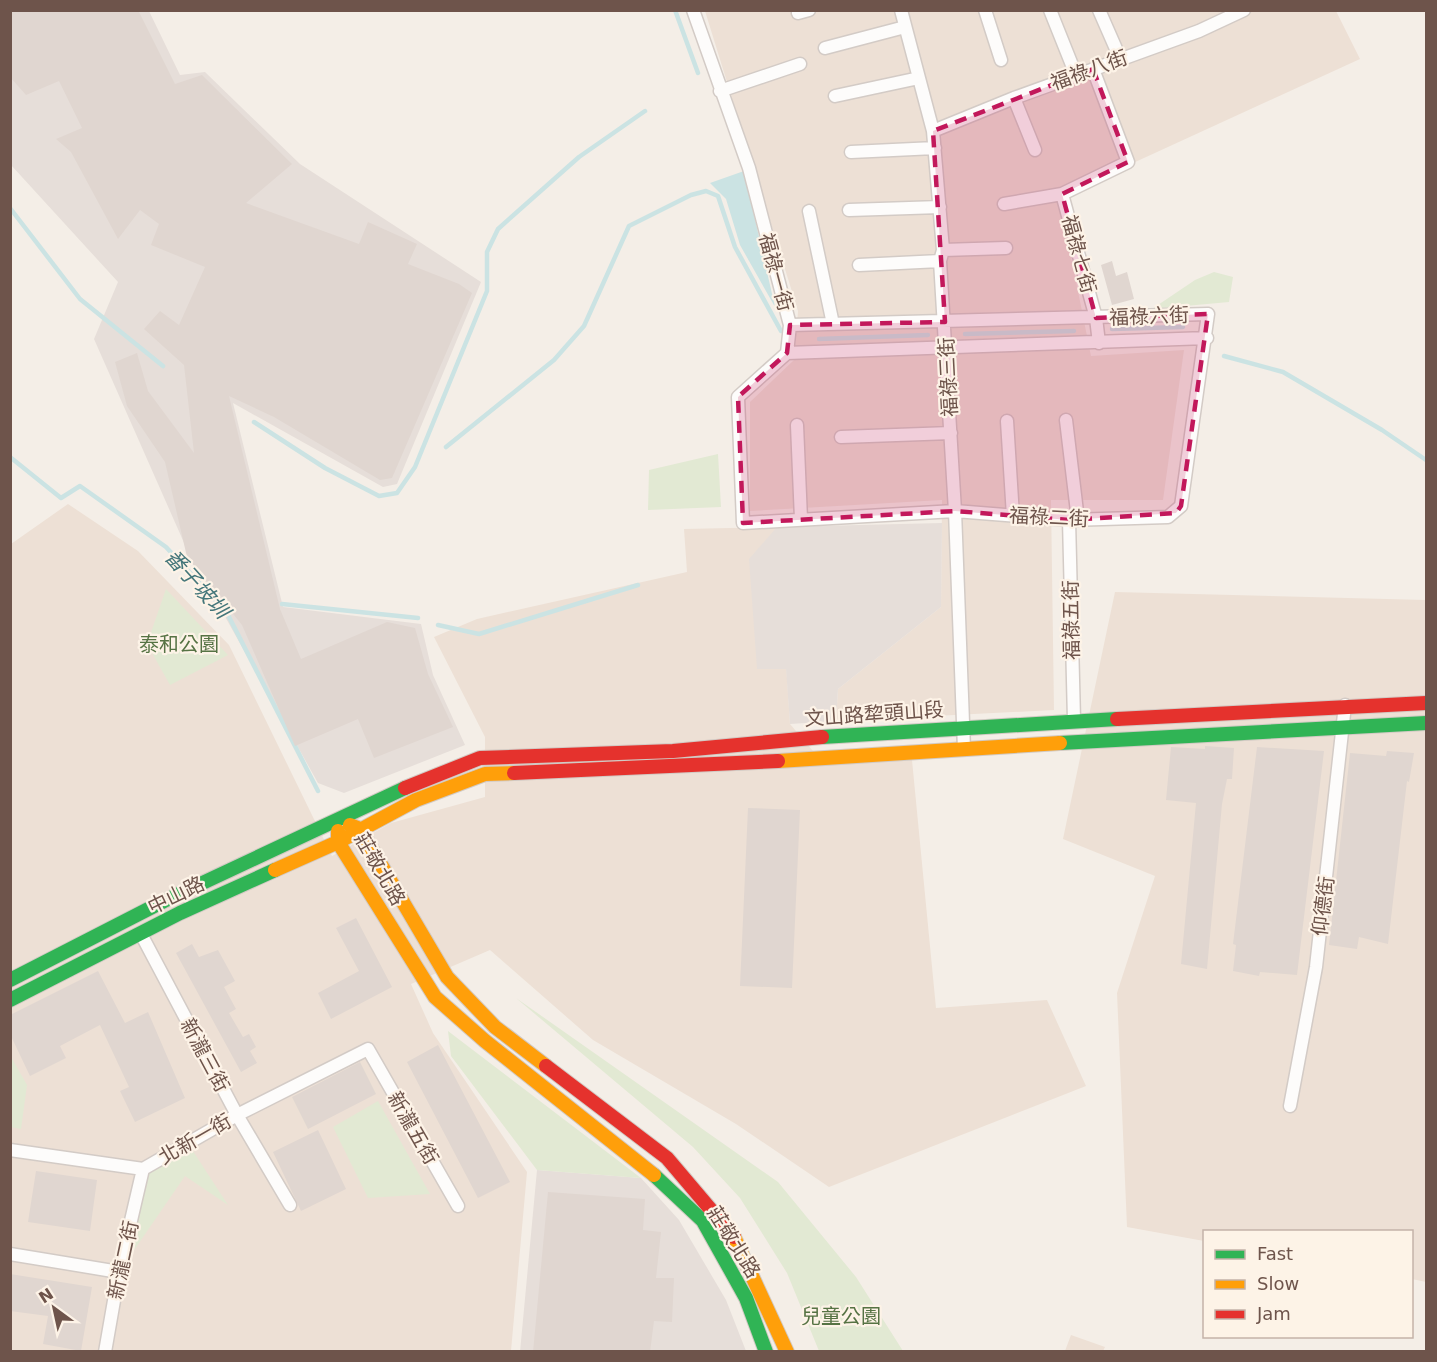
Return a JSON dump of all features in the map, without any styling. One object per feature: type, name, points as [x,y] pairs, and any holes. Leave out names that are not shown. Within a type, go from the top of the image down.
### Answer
[{"type":"main road","name":"文山路犂頭山段","points":[[338,820],[412,785],[480,758],[673,751],[803,738],[963,727],[1345,705],[1426,703]]},
{"type":"main road","name":"文山路犂頭山段","points":[[360,829],[416,800],[485,774],[723,765],[1426,723]]},
{"type":"main road","name":"莊敬北路","points":[[766,1352],[746,1298],[702,1221],[658,1178],[485,1041],[435,997],[338,842],[338,820],[360,829],[447,977],[495,1027],[667,1158],[731,1230],[788,1352]]},
{"type":"main road","name":"中山路","points":[[10,980],[164,901],[338,820]]},
{"type":"main road","name":"中山路","points":[[10,1000],[190,908],[338,842],[360,829]]},
{"type":"street","name":"福祿一街","points":[[693,10],[720,92],[749,168],[790,325],[787,353]]},
{"type":"street","name":"福祿三街","points":[[901,10],[933,131],[935,148],[955,511],[964,749]]},
{"type":"street","points":[[985,10],[1001,60]]},
{"type":"street","points":[[1050,10],[1076,75]]},
{"type":"street","points":[[1099,10],[1120,58]]},
{"type":"street","name":"福祿八街","points":[[933,131],[1120,58],[1199,31],[1244,10]]},
{"type":"street","points":[[825,48],[905,27]]},
{"type":"street","points":[[720,92],[800,64]]},
{"type":"street","name":"福祿七街","points":[[1093,69],[1128,162],[1062,194],[1096,318],[1099,343]]},
{"type":"street","points":[[835,96],[919,78]]},
{"type":"street","points":[[1014,98],[1035,150]]},
{"type":"street","points":[[851,152],[935,148]]},
{"type":"street","points":[[1004,204],[1062,194]]},
{"type":"street","points":[[849,210],[940,207]]},
{"type":"street","points":[[809,211],[833,324]]},
{"type":"street","points":[[859,264],[1006,248]]},
{"type":"street","name":"福祿六街","points":[[787,353],[1207,338],[1208,314],[790,325]]},
{"type":"street","name":"福祿二街","points":[[787,353],[738,397],[743,522],[955,511],[1073,520],[1168,517],[1181,506],[1207,338]]},
{"type":"street","name":"福祿五街","points":[[1066,420],[1073,520],[1074,720]]},
{"type":"street","points":[[1007,421],[1013,516]]},
{"type":"street","points":[[796,425],[801,519]]},
{"type":"street","points":[[841,437],[951,433]]},
{"type":"street","name":"仰德街","points":[[1290,1106],[1316,967],[1345,705]]},
{"type":"street","name":"新瀧三街","points":[[141,934],[237,1115],[290,1205]]},
{"type":"street","name":"北新一街","points":[[10,1150],[144,1169],[189,1145],[237,1115],[368,1049]]},
{"type":"street","name":"新瀧五街","points":[[368,1049],[458,1206]]},
{"type":"street","name":"新瀧二街","points":[[105,1352],[119,1272],[144,1169]]},
{"type":"street","points":[[10,1254],[119,1272]]},
{"type":"highlighted area","points":[[1093,69],[1128,162],[1062,194],[1096,318],[1208,314],[1181,506],[1176,513],[1069,520],[955,511],[743,523],[738,397],[787,353],[790,325],[945,322],[933,131]]},
{"type":"shaded area","points":[[11,11],[149,11],[180,75],[205,72],[300,164],[481,282],[397,484],[383,487],[233,403],[283,607],[421,624],[433,675],[465,745],[344,793],[318,783],[185,545],[94,339],[118,282],[11,165]]},
{"type":"shaded area","points":[[705,11],[1336,11],[1360,59],[1059,197],[1091,356],[1184,350],[1163,500],[1051,500],[1054,710],[836,721],[838,689],[941,607],[942,500],[750,511],[750,402],[794,360],[798,311]]},
{"type":"shaded area","points":[[68,504],[138,551],[229,645],[332,856],[391,823],[485,797],[485,737],[434,637],[477,619],[687,572],[684,529],[777,527],[790,724],[824,764],[912,760],[936,1008],[1047,1000],[1086,1086],[829,1187],[736,1124],[593,1040],[490,950],[411,984],[433,1033],[527,1172],[511,1351],[11,1351],[11,544]]},
{"type":"shaded area","points":[[942,523],[941,607],[838,689],[836,721],[790,724],[786,669],[757,669],[749,559],[777,527]]},
{"type":"shaded area","points":[[1115,592],[1426,600],[1426,1282],[1413,1279],[1413,1230],[1203,1230],[1203,1241],[1127,1227],[1117,993],[1155,876],[1063,839]]},
{"type":"shaded area","points":[[537,1170],[641,1178],[679,1220],[726,1300],[746,1351],[520,1352]]},
{"type":"shaded area","points":[[1071,1335],[1105,1347],[1103,1351],[1065,1351]]},
{"type":"green space","points":[[1214,272],[1233,277],[1229,302],[1152,309],[1195,280]]},
{"type":"green space","points":[[718,454],[721,507],[648,510],[649,470]]},
{"type":"green space","name":"泰和公園","points":[[166,589],[228,655],[170,685],[147,644]]},
{"type":"green space","name":"兒童公園","points":[[516,998],[778,1182],[856,1277],[903,1351],[819,1351],[787,1273],[740,1198],[693,1147]]},
{"type":"green space","points":[[448,1031],[641,1178],[537,1170],[451,1056]]},
{"type":"green space","points":[[10,1055],[27,1085],[21,1129],[11,1127]]},
{"type":"green space","points":[[378,1101],[430,1194],[368,1198],[333,1127]]},
{"type":"green space","points":[[189,1145],[228,1205],[185,1176],[119,1272],[144,1169]]},
{"type":"water","points":[[744,171],[775,307],[740,245],[726,199],[710,183]]},
{"type":"building","points":[[10,10],[138,10],[175,84],[202,75],[292,164],[246,203],[359,244],[368,222],[417,244],[408,264],[459,284],[472,293],[392,478],[380,480],[274,417],[229,396],[280,609],[301,659],[387,622],[415,628],[428,674],[453,727],[374,758],[358,719],[295,746],[242,625],[187,557],[165,462],[127,406],[115,362],[137,353],[148,391],[194,453],[184,365],[144,329],[160,311],[179,325],[205,267],[151,245],[159,224],[140,210],[118,239],[71,152],[56,139],[82,128],[59,81],[26,95],[10,77]]},
{"type":"building","points":[[1112,261],[1116,276],[1127,272],[1134,299],[1112,305],[1101,265]]},
{"type":"building","points":[[1205,746],[1234,748],[1232,779],[1227,779],[1222,804],[1207,969],[1181,964],[1196,803],[1166,800],[1171,747],[1205,749]]},
{"type":"building","points":[[1257,747],[1324,751],[1297,975],[1260,972],[1259,976],[1233,971],[1236,945],[1233,944]]},
{"type":"building","points":[[1387,751],[1414,753],[1409,782],[1407,781],[1388,944],[1359,937],[1357,949],[1329,945],[1350,753],[1386,756]]},
{"type":"building","points":[[748,808],[800,810],[792,988],[740,986]]},
{"type":"building","points":[[356,918],[392,987],[331,1019],[318,993],[359,971],[336,928]]},
{"type":"building","points":[[192,944],[199,957],[218,950],[235,981],[224,987],[236,1009],[229,1013],[243,1037],[249,1034],[256,1047],[250,1051],[257,1063],[241,1072],[176,953]]},
{"type":"building","points":[[98,971],[125,1023],[148,1012],[185,1098],[135,1122],[120,1091],[129,1087],[100,1025],[60,1046],[66,1058],[30,1076],[10,1034],[10,1015]]},
{"type":"building","points":[[438,1045],[510,1182],[478,1198],[407,1062]]},
{"type":"building","points":[[360,1062],[376,1094],[308,1129],[292,1097]]},
{"type":"building","points":[[318,1130],[346,1189],[301,1211],[273,1152]]},
{"type":"building","points":[[36,1171],[97,1180],[90,1231],[28,1222]]},
{"type":"building","points":[[548,1192],[645,1199],[643,1230],[661,1232],[656,1278],[674,1278],[672,1322],[654,1321],[650,1352],[533,1352]]},
{"type":"building","points":[[10,1274],[92,1287],[81,1351],[43,1344],[48,1316],[10,1311]]},
{"type":"waterway","points":[[675,10],[698,73]]},
{"type":"waterway","points":[[254,422],[325,468],[379,496],[397,493],[415,467],[487,291],[487,252],[498,229],[579,157],[645,111]]},
{"type":"waterway","points":[[446,447],[554,360],[584,326],[629,226],[691,195],[706,191],[718,196],[735,247],[781,331]]},
{"type":"waterway","points":[[10,208],[80,299],[163,366]]},
{"type":"waterway","points":[[1112,329],[1183,327]]},
{"type":"waterway","points":[[965,334],[1074,331]]},
{"type":"waterway","points":[[819,339],[928,335]]},
{"type":"waterway","points":[[1224,356],[1283,372],[1382,430],[1426,460]]},
{"type":"waterway","name":"番子坡圳","points":[[10,457],[61,498],[80,486],[166,547],[227,613],[318,791]]},
{"type":"waterway","points":[[438,625],[479,634],[638,585]]},
{"type":"waterway","points":[[282,604],[418,618]]},
{"type":"traffic: fast","points":[[822,737],[1117,719]]},
{"type":"traffic: fast","points":[[1060,743],[1426,723]]},
{"type":"traffic: fast","points":[[10,980],[164,901],[405,788]]},
{"type":"traffic: fast","points":[[10,1000],[180,913],[275,870]]},
{"type":"traffic: fast","points":[[654,1175],[703,1221],[746,1298],[766,1352]]},
{"type":"traffic: slow","points":[[778,761],[1060,743]]},
{"type":"traffic: slow","points":[[275,870],[338,842],[416,800],[485,774],[514,773]]},
{"type":"traffic: slow","points":[[350,825],[360,829],[447,977],[495,1027],[546,1066]]},
{"type":"traffic: slow","points":[[338,831],[338,842],[435,997],[485,1041],[654,1175]]},
{"type":"traffic: slow","points":[[734,1237],[787,1352]]},
{"type":"traffic: jam","points":[[1117,719],[1426,703]]},
{"type":"traffic: jam","points":[[405,788],[480,758],[673,751],[822,737]]},
{"type":"traffic: jam","points":[[514,773],[778,761]]},
{"type":"traffic: jam","points":[[546,1066],[667,1158],[734,1237]]}]
